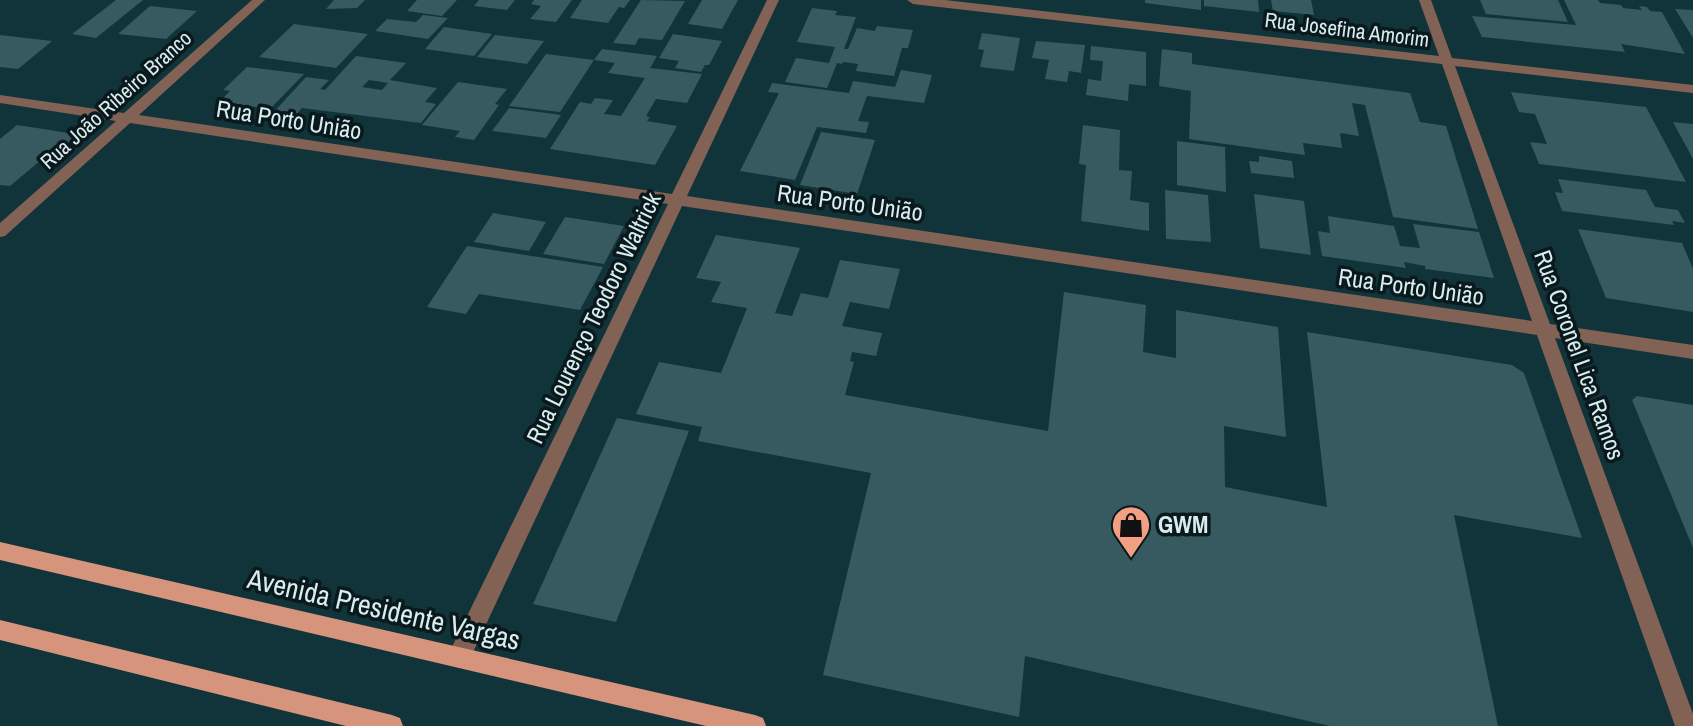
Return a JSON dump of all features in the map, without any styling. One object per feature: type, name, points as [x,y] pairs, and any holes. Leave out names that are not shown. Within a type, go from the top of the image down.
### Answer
[{"type":"main road","name":"Avenida Presidente Vargas","points":[[0,551],[755,726]]},
{"type":"main road","points":[[0,630],[392,726]]},
{"type":"street","name":"Rua João Ribeiro Branco","points":[[0,232],[259,0]]},
{"type":"street","name":"Rua Lourenço Teodoro Waltrick","points":[[459,657],[773,0]]},
{"type":"street","name":"Rua Josefina Amorim","points":[[913,0],[1693,89]]},
{"type":"street","name":"Rua Coronel Lica Ramos","points":[[1425,0],[1686,726]]},
{"type":"street","name":"Rua Porto União","points":[[0,99],[1693,352]]},
{"type":"building","points":[[116,0],[143,0],[96,38],[72,34]]},
{"type":"building","points":[[334,0],[365,0],[357,8],[326,9]]},
{"type":"building","points":[[417,0],[457,0],[442,16],[407,11]]},
{"type":"building","points":[[479,0],[515,0],[507,10],[474,6]]},
{"type":"building","points":[[534,0],[572,0],[556,22],[530,19],[541,6],[531,4]]},
{"type":"building","points":[[582,0],[630,0],[624,8],[619,7],[608,23],[570,18]]},
{"type":"building","points":[[641,0],[685,1],[662,40],[639,38],[635,45],[613,43]]},
{"type":"building","points":[[702,0],[738,0],[722,29],[688,24]]},
{"type":"building","points":[[1145,0],[1201,0],[1201,10],[1145,3]]},
{"type":"building","points":[[1204,0],[1258,0],[1259,12],[1204,6]]},
{"type":"building","points":[[1271,0],[1311,0],[1314,15],[1273,11]]},
{"type":"building","points":[[1480,0],[1558,0],[1568,22],[1486,14]]},
{"type":"building","points":[[1564,0],[1598,0],[1600,3],[1621,5],[1623,8],[1642,10],[1639,6],[1662,12],[1685,54],[1621,44],[1625,52],[1482,37],[1472,16],[1576,25]]},
{"type":"building","points":[[150,6],[197,11],[166,39],[118,34]]},
{"type":"building","points":[[812,8],[837,11],[835,15],[856,17],[844,49],[848,49],[857,28],[875,31],[877,26],[913,30],[908,48],[902,48],[894,76],[856,71],[858,64],[843,62],[837,63],[827,88],[785,82],[796,58],[829,63],[835,47],[797,42]]},
{"type":"building","points":[[1675,9],[1693,10],[1693,38]]},
{"type":"building","points":[[423,15],[448,18],[428,39],[375,31],[387,19],[416,22]]},
{"type":"building","points":[[294,24],[368,34],[336,68],[259,57]]},
{"type":"building","points":[[444,27],[492,34],[474,56],[425,49]]},
{"type":"building","points":[[982,33],[1020,38],[1014,71],[980,67],[984,50],[978,49]]},
{"type":"building","points":[[673,34],[722,41],[709,65],[705,65],[701,72],[675,68],[679,61],[659,58]]},
{"type":"building","points":[[0,35],[52,41],[18,69],[0,67]]},
{"type":"building","points":[[495,35],[544,41],[527,64],[477,57]]},
{"type":"building","points":[[1036,41],[1085,45],[1081,73],[1069,71],[1067,82],[1045,79],[1049,60],[1032,58]]},
{"type":"building","points":[[1091,46],[1146,52],[1146,86],[1129,84],[1128,101],[1086,95],[1088,79],[1101,81],[1103,61],[1090,60]]},
{"type":"building","points":[[602,49],[657,56],[650,68],[702,74],[687,103],[656,99],[646,116],[650,117],[647,121],[677,126],[655,165],[550,149],[580,102],[591,104],[595,98],[613,100],[604,114],[621,116],[645,78],[608,73],[615,63],[594,60]]},
{"type":"building","points":[[1162,49],[1192,53],[1192,64],[1410,93],[1420,122],[1446,126],[1478,229],[1393,217],[1365,105],[1352,103],[1359,136],[1340,133],[1342,148],[1303,143],[1305,155],[1189,139],[1191,91],[1159,86]]},
{"type":"building","points":[[546,54],[594,60],[560,112],[509,106]]},
{"type":"building","points":[[356,56],[406,63],[390,80],[437,88],[425,102],[436,104],[421,123],[302,108],[294,117],[272,114],[306,77],[329,80],[320,89],[325,90]],"holes":[[[369,80],[388,83],[382,90],[362,87]]]},
{"type":"building","points":[[247,67],[304,74],[270,109],[219,102],[230,91],[223,90]]},
{"type":"building","points":[[901,70],[932,75],[924,103],[867,96],[858,121],[869,122],[866,133],[817,127],[795,180],[740,171],[779,93],[768,92],[772,83],[849,93],[853,81],[895,87]]},
{"type":"building","points":[[458,82],[507,89],[474,140],[455,137],[460,131],[422,125]]},
{"type":"building","points":[[1511,92],[1646,107],[1686,182],[1539,164],[1530,142],[1547,144],[1535,114],[1519,112]]},
{"type":"building","points":[[509,108],[561,115],[546,138],[492,131]]},
{"type":"building","points":[[1673,122],[1693,124],[1693,159]]},
{"type":"building","points":[[17,125],[79,135],[50,161],[41,160],[10,186],[0,185],[0,139]]},
{"type":"building","points":[[1083,125],[1120,130],[1119,170],[1132,171],[1130,200],[1149,203],[1149,231],[1081,221],[1086,165],[1079,164]]},
{"type":"building","points":[[821,132],[875,140],[857,194],[800,185]]},
{"type":"building","points":[[1177,141],[1225,147],[1226,192],[1177,185]]},
{"type":"building","points":[[1259,156],[1292,161],[1294,178],[1251,173],[1249,161],[1259,162]]},
{"type":"building","points":[[1558,179],[1646,190],[1655,207],[1678,210],[1685,223],[1672,221],[1674,225],[1562,211],[1555,192],[1563,193]]},
{"type":"building","points":[[1165,190],[1208,195],[1211,242],[1166,239]]},
{"type":"building","points":[[1254,194],[1304,201],[1311,255],[1260,248]]},
{"type":"building","points":[[493,213],[546,222],[529,251],[474,242]]},
{"type":"building","points":[[1328,216],[1394,226],[1400,246],[1420,248],[1413,224],[1479,232],[1494,278],[1425,269],[1425,266],[1404,262],[1406,268],[1322,256],[1318,231],[1330,233]]},
{"type":"building","points":[[565,217],[624,226],[604,264],[543,254]]},
{"type":"building","points":[[1578,229],[1682,243],[1693,269],[1693,312],[1606,298]]},
{"type":"building","points":[[716,235],[800,248],[775,313],[792,316],[801,293],[828,298],[840,260],[900,269],[889,309],[850,302],[842,326],[882,333],[876,356],[852,352],[850,361],[854,362],[845,395],[1048,431],[1064,292],[1146,305],[1143,352],[1176,358],[1176,310],[1278,327],[1286,437],[1224,426],[1225,487],[1327,507],[1307,332],[1512,365],[1524,373],[1582,538],[1454,515],[1498,726],[1330,726],[1025,656],[1019,717],[823,675],[871,473],[698,441],[702,427],[636,414],[659,362],[721,373],[747,308],[711,302],[721,282],[696,278]]},
{"type":"building","points":[[467,246],[603,267],[580,310],[479,294],[466,314],[427,307]]},
{"type":"building","points":[[1637,396],[1693,405],[1693,548],[1632,400]]},
{"type":"building","points":[[617,418],[689,431],[616,622],[533,604]]},
{"type":"place","name":"GWM","points":[[1131,559]]}]
